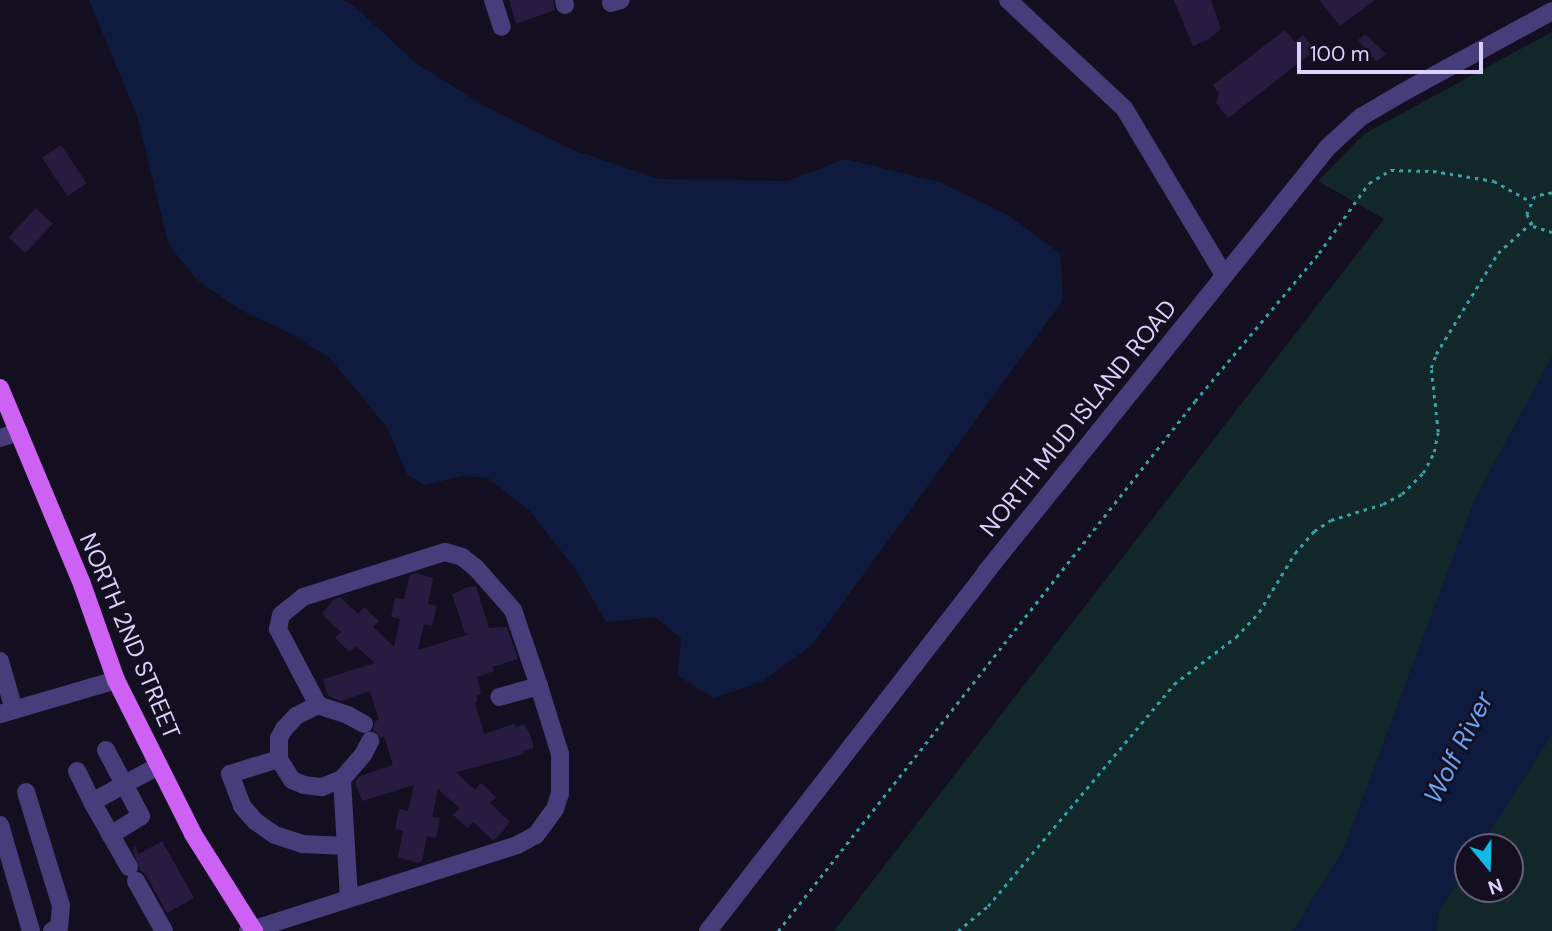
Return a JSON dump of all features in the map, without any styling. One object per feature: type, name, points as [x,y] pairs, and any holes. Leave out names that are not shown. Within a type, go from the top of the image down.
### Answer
[{"type":"main road","name":"NORTH 2ND STREET","points":[[0,388],[82,584],[116,680],[194,834],[251,930]]},
{"type":"street","points":[[493,0],[502,27]]},
{"type":"street","points":[[1008,0],[1125,108],[1224,275]]},
{"type":"street","name":"NORTH MUD ISLAND ROAD","points":[[708,931],[994,561],[1328,147],[1362,117],[1552,11]]},
{"type":"street","points":[[0,438],[19,432]]},
{"type":"street","points":[[251,930],[517,845],[536,835],[545,825],[560,794],[559,754],[513,610],[476,568],[462,557],[445,552],[303,597],[281,615],[278,629],[318,705],[348,715],[367,733],[363,755],[342,779],[322,787],[304,785],[292,780],[279,759],[279,738],[284,729],[296,716],[318,705]]},
{"type":"street","points":[[0,661],[7,712],[116,680]]},
{"type":"street","points":[[499,697],[539,686]]},
{"type":"street","points":[[106,750],[141,816],[110,835]]},
{"type":"street","points":[[279,759],[230,774],[242,806],[255,821],[275,835],[302,844],[346,846]]},
{"type":"street","points":[[92,802],[158,766]]},
{"type":"street","points":[[76,771],[164,931]]},
{"type":"street","points":[[342,779],[349,898]]},
{"type":"street","points":[[26,792],[61,905],[59,927],[52,931]]},
{"type":"street","points":[[0,825],[31,931]]},
{"type":"path","points":[[778,931],[1195,401],[1319,253],[1369,183],[1391,170],[1433,171],[1493,181],[1530,201]]},
{"type":"path","points":[[1552,192],[1541,193],[1530,201],[1527,214],[1538,230],[1552,232]]},
{"type":"path","points":[[958,931],[988,906],[1174,684],[1236,637],[1259,612],[1295,553],[1314,531],[1331,520],[1383,505],[1402,494],[1423,473],[1434,452],[1438,432],[1431,368],[1436,354],[1498,253],[1531,223]]},
{"type":"green space","points":[[1552,32],[1552,357],[1475,499],[1344,849],[1293,931],[834,931],[1384,219],[1318,181],[1364,134]]},
{"type":"green space","points":[[1552,734],[1552,931],[1436,931],[1439,911],[1454,887],[1454,903],[1524,903],[1524,833],[1489,833]]},
{"type":"water","points":[[89,0],[343,0],[353,5],[418,65],[487,107],[573,150],[659,179],[787,181],[845,159],[939,182],[1006,214],[1060,253],[1063,300],[812,645],[763,681],[714,698],[678,676],[681,638],[655,617],[606,622],[576,570],[530,511],[488,478],[463,476],[424,485],[407,474],[387,427],[329,357],[284,330],[242,311],[198,281],[169,245],[137,116]]},
{"type":"water","name":"Wolf River","points":[[1552,357],[1552,734],[1489,833],[1454,833],[1454,887],[1439,911],[1436,931],[1293,931],[1344,849],[1475,499]]},
{"type":"building","points":[[509,0],[553,0],[555,10],[516,24]]},
{"type":"building","points":[[1174,0],[1211,0],[1221,29],[1209,39],[1193,46]]},
{"type":"building","points":[[1319,0],[1375,0],[1340,26]]},
{"type":"building","points":[[1285,30],[1295,42],[1303,35],[1313,48],[1310,54],[1228,118],[1216,103],[1219,93],[1213,85]]},
{"type":"building","points":[[1365,34],[1386,54],[1376,62],[1358,40]]},
{"type":"building","points":[[61,145],[87,183],[68,196],[42,158]]},
{"type":"building","points":[[36,208],[53,224],[26,253],[9,237]]},
{"type":"building","points":[[416,573],[433,578],[428,604],[437,606],[432,626],[424,624],[418,650],[470,634],[465,633],[452,594],[468,587],[476,586],[489,628],[507,627],[518,659],[492,667],[494,671],[477,677],[481,694],[476,696],[478,701],[475,703],[484,734],[514,724],[516,727],[525,724],[533,743],[533,748],[523,751],[524,754],[456,772],[475,790],[481,783],[496,797],[490,803],[510,822],[497,838],[493,840],[473,822],[468,828],[453,815],[459,808],[438,789],[432,817],[440,818],[436,838],[427,836],[422,862],[417,863],[398,857],[403,831],[395,829],[399,809],[408,811],[414,785],[362,801],[355,782],[360,776],[393,765],[384,736],[381,738],[373,730],[375,721],[379,720],[370,691],[341,701],[328,696],[324,684],[324,679],[375,663],[356,646],[350,652],[335,638],[341,632],[322,614],[333,600],[340,597],[358,614],[364,607],[379,621],[373,627],[394,647],[400,619],[391,617],[395,598],[404,599],[410,575]]},
{"type":"building","points":[[162,841],[194,898],[167,913],[146,875],[140,870],[133,851],[134,845],[139,854]]}]
